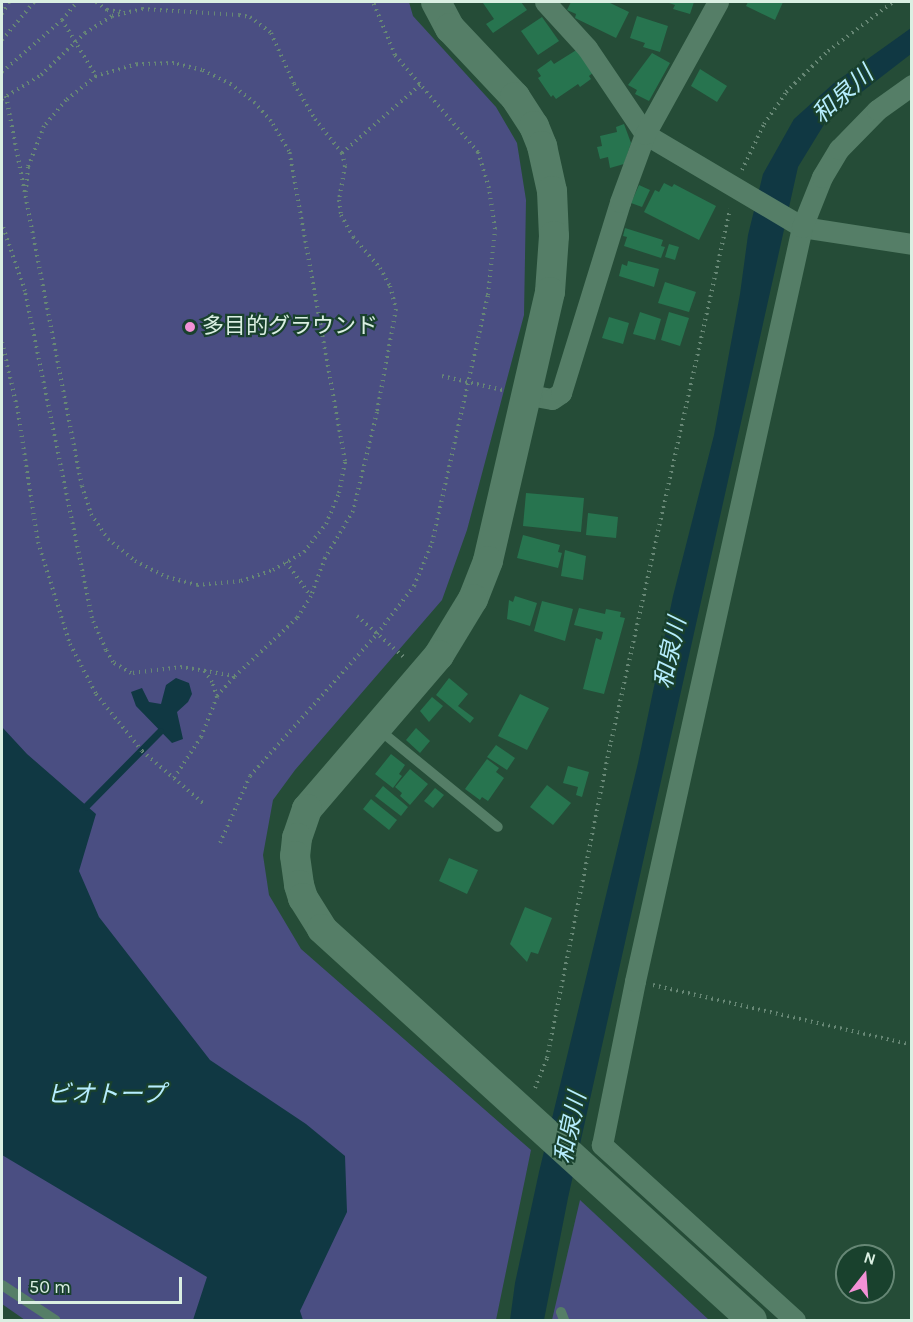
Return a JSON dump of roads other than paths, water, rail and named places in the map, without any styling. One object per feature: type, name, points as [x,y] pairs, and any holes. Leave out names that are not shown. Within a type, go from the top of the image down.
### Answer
[{"type":"street","points":[[436,2],[450,28],[500,80],[534,126],[548,167],[552,191],[554,236],[550,292],[529,395],[488,561],[473,599],[457,629],[424,673],[307,809],[295,856],[303,898],[322,929],[752,1320]]},
{"type":"street","points":[[545,2],[587,48],[645,134],[798,225],[912,244]]},
{"type":"street","points":[[529,395],[552,399],[563,388],[620,202],[645,134],[718,2]]},
{"type":"street","points":[[795,1320],[602,1145],[635,981],[798,225],[839,149],[877,110],[912,85]]},
{"type":"lane","points":[[377,728],[498,827]]},
{"type":"lane","points":[[2,1285],[55,1320]]},
{"type":"water","name":"和泉川","points":[[911,28],[911,54],[828,118],[798,167],[568,1198],[544,1320],[510,1320],[515,1283],[539,1172],[638,763],[673,596],[714,435],[740,294],[748,235],[763,174],[794,119],[834,83]]},
{"type":"water","points":[[176,678],[189,683],[192,694],[188,702],[177,712],[183,739],[172,743],[136,706],[131,692],[142,688],[149,702],[161,704],[166,685]]},
{"type":"water","name":"ビオトープ","points":[[2,727],[27,754],[96,814],[79,871],[99,917],[210,1060],[306,1124],[345,1156],[347,1212],[300,1311],[303,1320],[193,1320],[207,1277],[2,1155]]},
{"type":"waterway","points":[[86,806],[160,731]]},
{"type":"place","name":"多目的グラウンド","points":[[190,327]]}]
